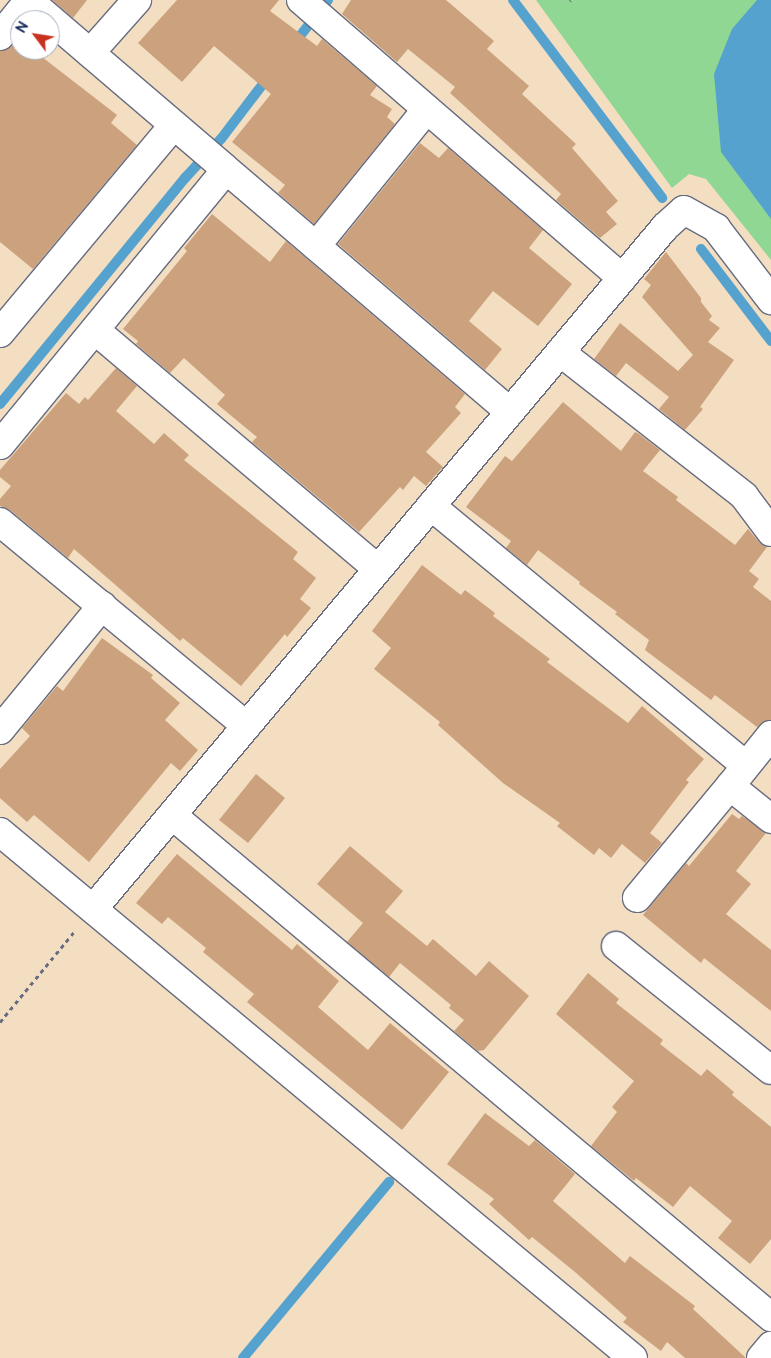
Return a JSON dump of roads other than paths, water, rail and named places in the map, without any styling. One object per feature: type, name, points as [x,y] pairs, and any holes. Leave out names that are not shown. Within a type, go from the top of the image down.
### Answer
[{"type":"street","points":[[0,36],[29,0],[510,412]]},
{"type":"street","points":[[90,53],[137,0]]},
{"type":"street","points":[[301,0],[622,278]]},
{"type":"street","points":[[316,246],[427,109]]},
{"type":"street","points":[[5,317],[179,129]]},
{"type":"street","points":[[0,445],[95,330],[222,166]]},
{"type":"street","points":[[93,909],[664,227],[684,210],[716,228],[771,300]]},
{"type":"street","points":[[95,330],[378,569]]},
{"type":"street","points":[[560,352],[744,496],[771,532]]},
{"type":"street","points":[[430,506],[738,776],[771,819]]},
{"type":"street","points":[[0,522],[247,726]]},
{"type":"street","points":[[0,730],[102,606]]},
{"type":"street","points":[[637,898],[771,735]]},
{"type":"street","points":[[172,815],[771,1317]]},
{"type":"street","points":[[0,832],[633,1358]]},
{"type":"street","points":[[616,946],[771,1070]]},
{"type":"street","points":[[761,1358],[771,1346]]},
{"type":"water","points":[[757,0],[771,0],[771,219],[721,152],[714,74],[732,29]]},
{"type":"waterway","points":[[293,45],[328,0]]},
{"type":"waterway","points":[[513,0],[662,198]]},
{"type":"waterway","points":[[0,404],[186,177],[221,139],[269,76]]},
{"type":"waterway","points":[[701,249],[771,341]]},
{"type":"waterway","points":[[243,1358],[389,1182]]}]
